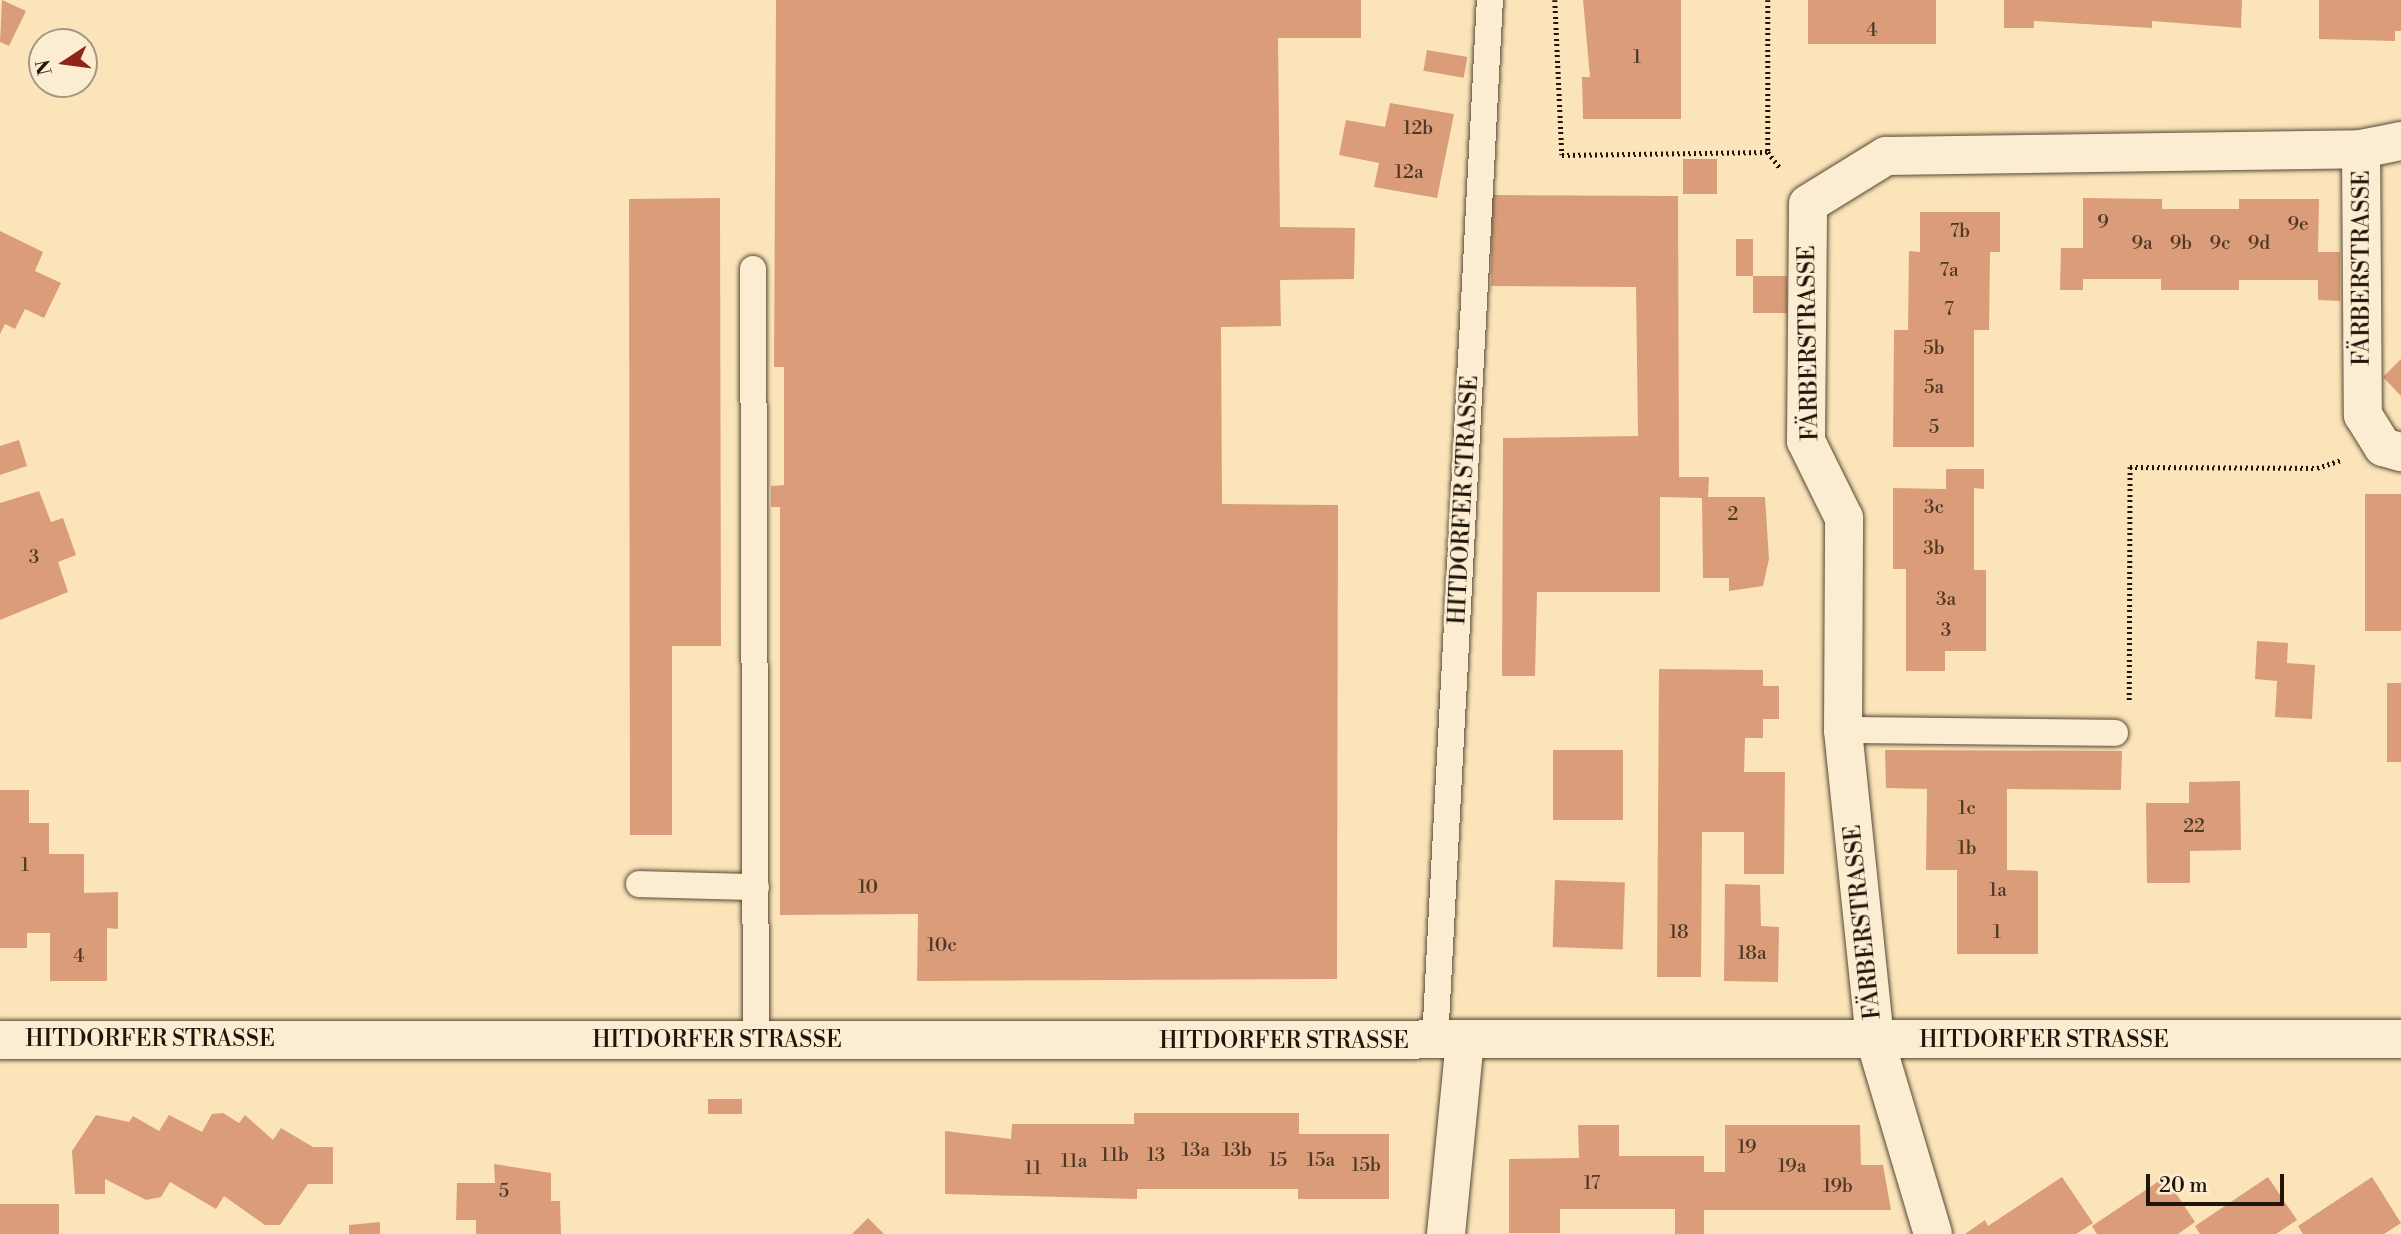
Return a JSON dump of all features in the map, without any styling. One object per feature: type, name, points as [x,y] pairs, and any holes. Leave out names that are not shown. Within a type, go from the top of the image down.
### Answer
[{"type":"street","name":"FÄRBERSTRASSE","points":[[1933,1234],[1875,1040],[1843,730],[1844,518],[1805,441],[1808,204],[1886,156],[2361,149],[2401,141]]},
{"type":"street","name":"FÄRBERSTRASSE","points":[[2361,149],[2363,415],[2392,450]]},
{"type":"street","name":"HITDORFER STRASSE","points":[[0,1040],[2401,1040]]},
{"type":"street","points":[[1446,1234],[1450,1041]]},
{"type":"lane","name":"HITDORFER STRASSE","points":[[1450,1041],[1490,0]]},
{"type":"lane","points":[[753,269],[756,1041]]},
{"type":"lane","points":[[1843,730],[2115,733]]},
{"type":"lane","points":[[639,884],[756,887]]},
{"type":"path","points":[[1555,0],[1562,155],[1768,152]]},
{"type":"path","points":[[1768,0],[1768,152],[1808,204]]},
{"type":"path","points":[[2115,733],[2129,733],[2130,467],[2317,468],[2392,450]]},
{"type":"building","points":[[2,0],[26,11],[9,46],[0,42]]},
{"type":"building","points":[[776,0],[1361,0],[1361,38],[1278,38],[1280,227],[1355,228],[1354,279],[1280,280],[1281,326],[1221,327],[1222,504],[1338,505],[1337,979],[917,981],[918,914],[780,915],[780,507],[771,507],[771,486],[784,485],[784,367],[774,367]]},
{"type":"building","points":[[1583,0],[1681,0],[1681,119],[1583,119],[1582,77],[1590,77]]},
{"type":"building","points":[[1808,0],[1936,0],[1936,44],[1808,44]]},
{"type":"building","points":[[2004,0],[2242,0],[2241,28],[2152,21],[2152,28],[2034,21],[2034,28],[2004,28]]},
{"type":"building","points":[[2319,0],[2401,0],[2401,31],[2395,31],[2395,41],[2319,39]]},
{"type":"building","points":[[1427,50],[1467,57],[1464,78],[1423,71]]},
{"type":"building","points":[[1390,103],[1454,114],[1437,198],[1374,187],[1379,163],[1339,155],[1346,120],[1385,127]]},
{"type":"building","points":[[1683,159],[1717,159],[1717,194],[1683,194]]},
{"type":"building","points":[[1492,195],[1678,196],[1679,477],[1709,477],[1708,497],[1765,497],[1769,559],[1763,586],[1729,591],[1729,578],[1703,578],[1702,498],[1660,497],[1660,592],[1537,592],[1535,676],[1502,676],[1503,438],[1638,436],[1636,287],[1491,286]]},
{"type":"building","points":[[720,198],[721,646],[672,646],[672,835],[630,835],[629,199]]},
{"type":"building","points":[[2083,198],[2162,199],[2162,209],[2239,209],[2239,199],[2319,199],[2318,252],[2340,252],[2340,301],[2318,300],[2318,280],[2239,280],[2239,290],[2161,290],[2161,279],[2083,279],[2083,290],[2060,290],[2061,248],[2083,248]]},
{"type":"building","points":[[1920,212],[2000,212],[2000,252],[1990,252],[1989,330],[1974,330],[1974,447],[1893,447],[1894,330],[1908,330],[1909,251],[1920,252]]},
{"type":"building","points":[[0,231],[43,252],[35,271],[61,283],[44,318],[25,309],[15,329],[5,324],[0,334]]},
{"type":"building","points":[[1736,239],[1753,239],[1753,276],[1736,276]]},
{"type":"building","points":[[1753,276],[1787,276],[1787,313],[1753,313]]},
{"type":"building","points":[[2401,359],[2401,396],[2383,377]]},
{"type":"building","points":[[19,440],[27,466],[0,475],[0,446]]},
{"type":"building","points":[[1946,469],[1984,469],[1984,489],[1974,488],[1974,570],[1986,570],[1986,651],[1945,651],[1945,671],[1906,671],[1906,569],[1893,569],[1893,488],[1946,489]]},
{"type":"building","points":[[39,491],[51,522],[63,518],[76,555],[58,562],[68,592],[0,620],[0,503]]},
{"type":"building","points":[[2365,494],[2401,494],[2401,631],[2365,631]]},
{"type":"building","points":[[2257,641],[2288,643],[2287,663],[2315,665],[2312,719],[2275,717],[2277,681],[2255,679]]},
{"type":"building","points":[[1659,669],[1763,670],[1763,686],[1779,686],[1779,719],[1763,719],[1763,738],[1745,738],[1744,772],[1785,772],[1784,874],[1744,874],[1744,832],[1702,832],[1701,977],[1657,977]]},
{"type":"building","points":[[2387,683],[2401,683],[2401,762],[2387,762]]},
{"type":"building","points":[[1553,750],[1623,750],[1623,820],[1553,820]]},
{"type":"building","points":[[1885,750],[2122,751],[2121,790],[2007,789],[2007,870],[2038,871],[2038,954],[1957,954],[1957,870],[1926,870],[1927,789],[1886,788]]},
{"type":"building","points":[[2240,781],[2241,850],[2190,851],[2190,883],[2147,883],[2146,803],[2189,803],[2189,782]]},
{"type":"building","points":[[0,790],[29,790],[29,823],[49,823],[49,854],[84,854],[84,893],[118,892],[118,929],[107,928],[107,981],[50,981],[50,933],[27,933],[27,948],[0,948]]},
{"type":"building","points":[[1555,880],[1625,882],[1623,949],[1553,947]]},
{"type":"building","points":[[1725,884],[1760,885],[1761,926],[1779,927],[1778,982],[1724,981]]},
{"type":"building","points":[[708,1099],[742,1099],[742,1114],[708,1114]]},
{"type":"building","points":[[223,1113],[239,1123],[245,1115],[273,1140],[281,1128],[313,1147],[333,1147],[333,1184],[308,1184],[280,1225],[265,1225],[224,1196],[216,1209],[170,1182],[161,1197],[146,1200],[105,1179],[105,1194],[75,1194],[72,1151],[96,1115],[129,1122],[133,1116],[159,1131],[169,1115],[202,1132],[212,1114]]},
{"type":"building","points":[[1134,1113],[1299,1113],[1299,1134],[1389,1134],[1389,1199],[1298,1199],[1298,1189],[1137,1189],[1137,1199],[945,1194],[945,1131],[1011,1139],[1012,1124],[1134,1124]]},
{"type":"building","points":[[1578,1125],[1619,1125],[1619,1156],[1704,1156],[1704,1172],[1725,1172],[1725,1125],[1860,1125],[1861,1165],[1883,1165],[1891,1210],[1704,1210],[1704,1234],[1675,1234],[1675,1209],[1560,1209],[1560,1233],[1509,1233],[1509,1159],[1579,1158]]},
{"type":"building","points":[[494,1164],[551,1173],[551,1201],[560,1201],[561,1234],[476,1234],[476,1220],[456,1220],[457,1183],[495,1183]]},
{"type":"building","points":[[2062,1177],[2093,1223],[2076,1234],[1965,1234],[1985,1220],[1988,1226]]},
{"type":"building","points":[[2165,1177],[2195,1222],[2178,1234],[2097,1234],[2092,1226]]},
{"type":"building","points":[[2268,1177],[2297,1220],[2276,1234],[2200,1234],[2195,1226]]},
{"type":"building","points":[[2372,1177],[2401,1223],[2384,1234],[2303,1234],[2298,1226]]},
{"type":"building","points":[[0,1204],[59,1204],[59,1234],[0,1234]]},
{"type":"building","points":[[868,1218],[884,1234],[852,1234]]},
{"type":"building","points":[[380,1222],[380,1234],[349,1234],[349,1225]]}]
